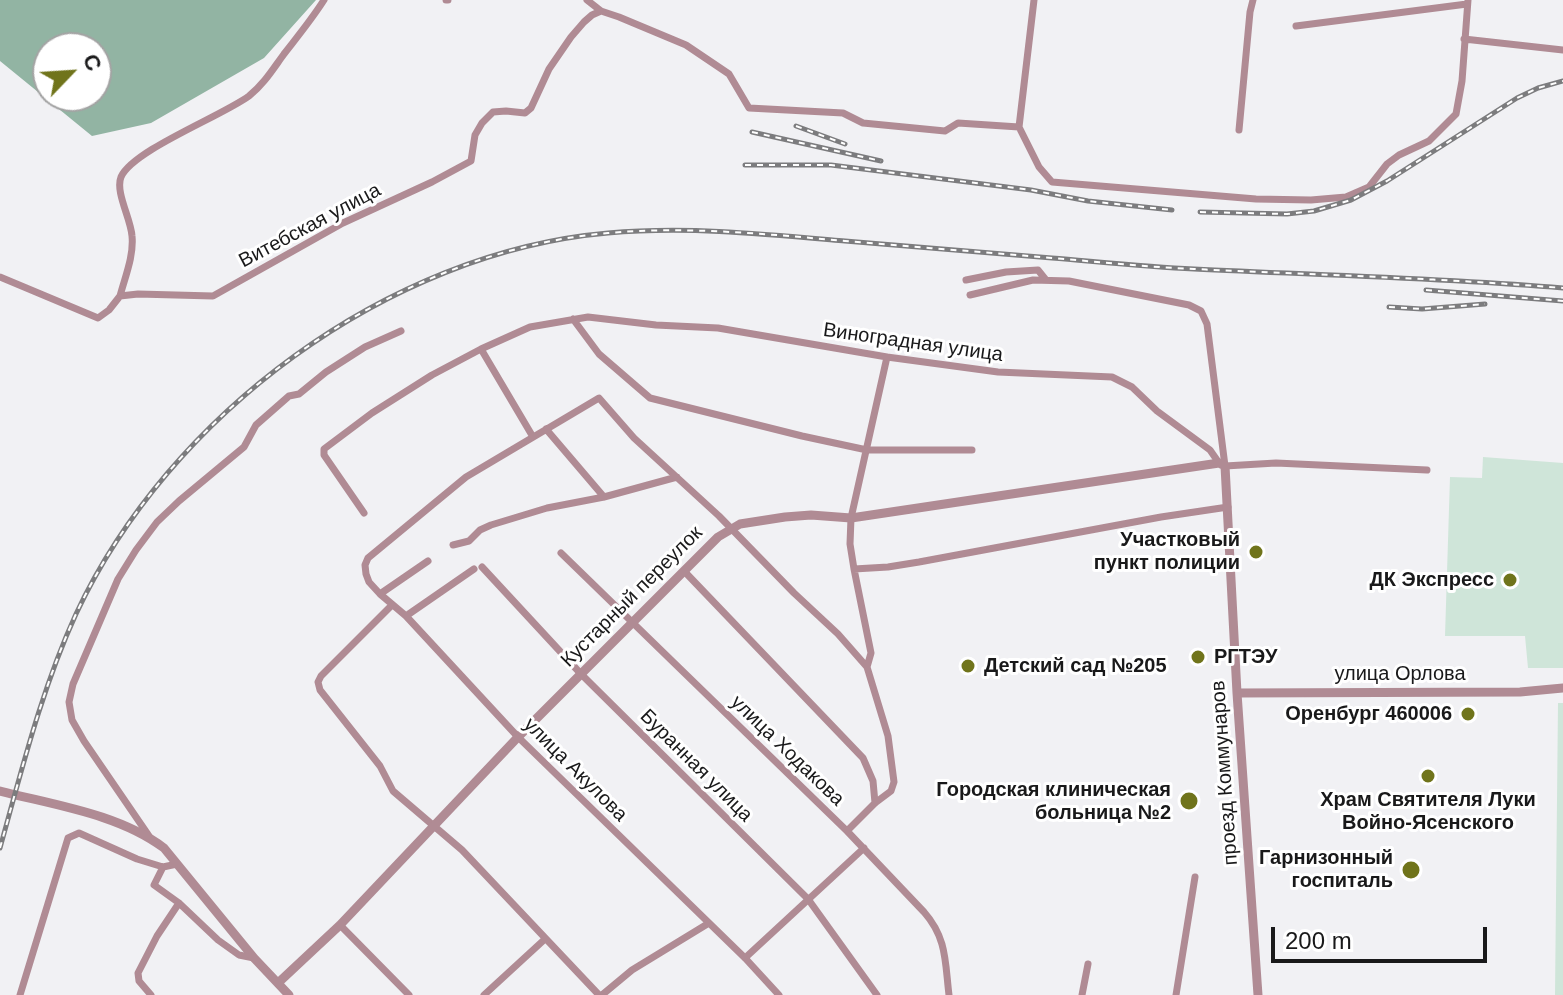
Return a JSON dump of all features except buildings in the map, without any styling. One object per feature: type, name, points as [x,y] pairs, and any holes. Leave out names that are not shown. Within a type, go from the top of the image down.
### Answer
[{"type":"street","points":[[120,296],[133,238],[119,188],[122,176],[144,155],[250,95],[265,80],[324,0]]},
{"type":"street","points":[[587,0],[601,11],[686,45],[729,74],[749,108],[843,113],[863,123],[945,131],[958,123],[1019,127]]},
{"type":"street","points":[[1034,0],[1019,127],[1039,167],[1052,182],[1256,199],[1346,197],[1369,187],[1387,164],[1429,141],[1456,114],[1462,81],[1468,2],[1296,26]]},
{"type":"street","points":[[1239,130],[1253,0]]},
{"type":"street","name":"Витебская улица","points":[[0,277],[98,318],[120,296],[213,296],[343,223],[471,161],[475,135],[482,123],[493,112],[525,113],[531,108],[549,69],[571,37],[592,15],[601,11]]},
{"type":"street","points":[[1464,39],[1563,50]]},
{"type":"street","points":[[966,280],[1006,272],[1038,270],[1046,280]]},
{"type":"street","points":[[970,295],[1033,280],[1046,280]]},
{"type":"street","name":"проезд Коммунаров","points":[[1046,280],[1069,281],[1189,305],[1201,311],[1207,324],[1228,507],[1237,693],[1258,995]]},
{"type":"street","name":"Виноградная улица","points":[[364,513],[324,455],[324,449],[372,413],[481,349],[530,327],[588,317],[718,328],[887,357],[998,372],[1112,377],[1132,387],[1157,411],[1210,450],[1222,464]]},
{"type":"street","points":[[573,319],[599,354],[650,398],[867,450],[972,450]]},
{"type":"street","points":[[149,836],[84,741],[72,720],[69,702],[73,684],[118,579],[157,522],[244,447],[256,425],[289,396],[299,394],[365,347],[401,331]]},
{"type":"street","points":[[481,349],[533,437],[599,398],[634,438],[731,528],[867,667],[888,736],[894,782],[891,791],[847,831]]},
{"type":"street","points":[[867,667],[871,653],[850,544],[851,518],[887,357]]},
{"type":"street","points":[[546,429],[604,497]]},
{"type":"street","name":"улица Акулова","points":[[533,437],[466,477],[368,558],[365,565],[369,582],[406,616],[518,737],[745,958],[779,995]]},
{"type":"street","points":[[1222,464],[1276,463],[1427,470]]},
{"type":"street","name":"Кустарный переулок","points":[[278,983],[340,925],[518,737],[718,537],[731,528],[785,517],[851,518],[1222,464]]},
{"type":"street","points":[[453,545],[469,541],[480,530],[491,525],[547,508],[604,497],[677,477]]},
{"type":"street","points":[[854,569],[919,562],[1228,507]]},
{"type":"street","name":"улица Ходакова","points":[[561,553],[847,831],[935,924],[942,939],[949,995]]},
{"type":"street","points":[[380,594],[428,561]]},
{"type":"street","name":"Буранная улица","points":[[406,616],[478,568],[808,899],[874,994]]},
{"type":"street","points":[[684,571],[863,758],[873,781],[875,803]]},
{"type":"street","points":[[392,605],[318,682],[320,690],[380,766],[393,791],[462,850],[600,995],[632,970],[709,923]]},
{"type":"street","name":"улица Орлова","points":[[1237,693],[1520,692],[1563,688]]},
{"type":"street","points":[[0,791],[111,819],[149,836],[164,848],[254,958],[289,995]]},
{"type":"street","points":[[20,995],[68,838],[79,833],[137,859],[163,867],[177,864]]},
{"type":"street","points":[[745,958],[864,848]]},
{"type":"street","points":[[163,867],[154,885],[179,903],[218,940],[239,955],[254,958]]},
{"type":"street","points":[[1176,995],[1195,877]]},
{"type":"street","points":[[151,995],[139,981],[138,973],[179,903]]},
{"type":"street","points":[[340,925],[409,995]]},
{"type":"street","points":[[484,995],[545,939]]},
{"type":"street","points":[[1082,995],[1088,964]]},
{"type":"green space","points":[[0,0],[316,0],[264,58],[151,123],[92,136],[63,112],[112,112],[112,32],[32,32],[32,87],[0,61]]},
{"type":"green space","points":[[1483,457],[1563,463],[1563,668],[1528,668],[1525,636],[1445,636],[1450,477],[1482,478]]},
{"type":"green space","points":[[1558,703],[1563,703],[1563,995],[1555,995]]},
{"type":"railway","points":[[1200,212],[1287,214],[1314,211],[1351,200],[1387,181],[1517,98],[1563,81]]},
{"type":"railway","points":[[796,126],[845,144]]},
{"type":"railway","points":[[752,132],[881,161]]},
{"type":"railway","points":[[745,165],[831,165],[1172,210]]},
{"type":"railway","points":[[0,848],[43,700],[76,614],[117,541],[167,473],[227,411],[294,356],[368,309],[445,273],[526,247],[608,233],[697,231],[1159,267],[1563,288]]},
{"type":"railway","points":[[1426,290],[1563,301]]},
{"type":"railway","points":[[1389,307],[1422,309],[1485,304]]},
{"type":"place","name":"Участковый пункт полиции","points":[[1256,552]]},
{"type":"place","name":"ДК Экспресс","points":[[1510,580]]},
{"type":"place","name":"РГТЭУ","points":[[1198,657]]},
{"type":"place","name":"Детский сад №205","points":[[968,666]]},
{"type":"place","name":"Оренбург 460006","points":[[1468,714]]},
{"type":"place","name":"Храм Святителя Луки Войно-Ясенского","points":[[1428,776]]},
{"type":"place","name":"Городская клиническая больница №2","points":[[1189,801]]},
{"type":"place","name":"Гарнизонный госпиталь","points":[[1411,870]]}]
